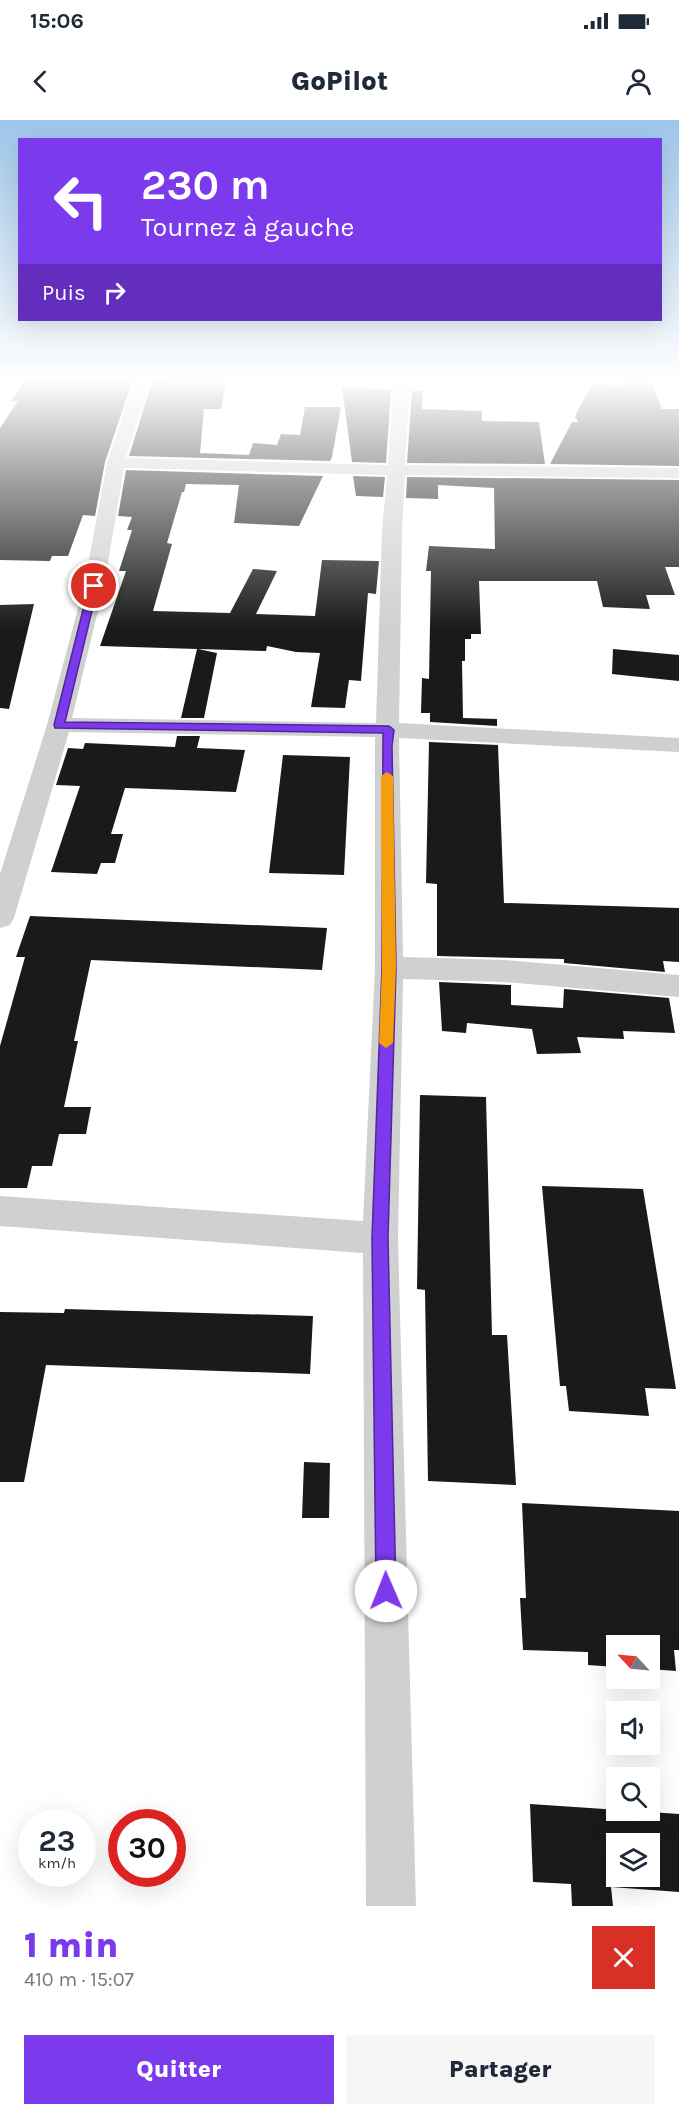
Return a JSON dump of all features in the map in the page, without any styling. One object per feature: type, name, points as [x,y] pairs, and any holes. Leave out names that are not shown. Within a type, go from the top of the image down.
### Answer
[{"type":"street","points":[[391,1906],[380,1238],[389,968],[387,758],[395,462]]},
{"type":"street","points":[[0,918],[59,725],[94,586],[116,463],[394,470],[679,473]]},
{"type":"street","points":[[59,725],[389,730],[679,745]]},
{"type":"street","points":[[389,968],[504,971],[679,986]]},
{"type":"street","points":[[0,1211],[380,1238]]},
{"type":"building","points":[[0,462],[105,462],[95,516],[83,515],[68,556],[52,556],[50,561],[0,560]]},
{"type":"building","points":[[545,462],[545,464],[407,463]]},
{"type":"building","points":[[679,462],[679,466],[550,464]]},
{"type":"building","points":[[126,470],[323,476],[299,526],[234,523],[239,485],[186,484],[167,543],[172,544],[153,611],[230,613],[253,569],[277,571],[256,614],[315,616],[322,560],[379,561],[376,594],[368,593],[361,681],[349,680],[345,708],[311,707],[320,653],[296,652],[267,646],[266,651],[198,649],[217,653],[204,718],[181,718],[197,649],[100,646],[126,571],[119,571],[132,530],[127,530],[132,517],[118,516]]},
{"type":"building","points":[[353,476],[385,477],[383,497],[356,496]]},
{"type":"building","points":[[407,477],[679,480],[679,567],[665,567],[675,595],[646,595],[650,609],[603,607],[597,581],[479,581],[481,634],[471,634],[471,639],[465,639],[465,661],[462,661],[463,718],[497,719],[497,726],[430,722],[430,713],[421,713],[422,678],[429,679],[431,571],[426,571],[429,546],[495,549],[494,488],[438,485],[438,499],[406,498]]},
{"type":"building","points":[[34,604],[9,709],[0,708],[0,605]]},
{"type":"building","points":[[613,649],[679,655],[679,681],[612,674]]},
{"type":"building","points":[[177,736],[200,736],[197,748],[245,750],[236,792],[125,788],[111,834],[123,834],[115,863],[101,863],[97,874],[51,872],[80,786],[56,785],[68,748],[83,749],[85,743],[175,747]]},
{"type":"building","points":[[429,742],[498,745],[504,903],[679,908],[679,962],[663,961],[665,972],[564,963],[564,959],[437,956],[437,884],[426,883]]},
{"type":"building","points":[[283,755],[350,757],[344,875],[269,873]]},
{"type":"building","points":[[30,916],[327,928],[322,970],[91,960],[74,1041],[78,1041],[64,1107],[91,1107],[86,1134],[59,1134],[52,1166],[32,1166],[27,1188],[0,1188],[0,1046],[25,957],[16,957]]},
{"type":"building","points":[[439,982],[511,985],[511,1005],[563,1008],[564,989],[669,998],[675,1033],[623,1031],[624,1039],[577,1037],[581,1053],[537,1054],[532,1029],[467,1023],[466,1033],[442,1031]]},
{"type":"building","points":[[420,1095],[486,1097],[492,1335],[507,1335],[516,1485],[428,1481],[425,1290],[417,1289]]},
{"type":"building","points":[[542,1186],[643,1189],[676,1389],[645,1388],[649,1416],[569,1411],[566,1386],[560,1386]]},
{"type":"building","points":[[65,1309],[313,1316],[310,1374],[46,1365],[24,1482],[0,1482],[0,1312],[64,1313]]},
{"type":"building","points":[[304,1462],[330,1463],[329,1518],[302,1518]]},
{"type":"building","points":[[522,1503],[679,1511],[679,1650],[674,1650],[676,1671],[660,1670],[660,1635],[606,1635],[606,1666],[588,1665],[588,1652],[523,1650],[520,1598],[526,1598]]},
{"type":"building","points":[[530,1804],[606,1809],[606,1821],[660,1821],[660,1813],[679,1814],[679,1892],[611,1887],[613,1906],[572,1906],[571,1884],[533,1882]]},
{"type":"slow traffic","points":[[386,1043],[389,968],[387,776]]},
{"type":"route","points":[[94,586],[59,725],[389,730],[387,746],[389,968],[380,1238],[386,1591]]}]
